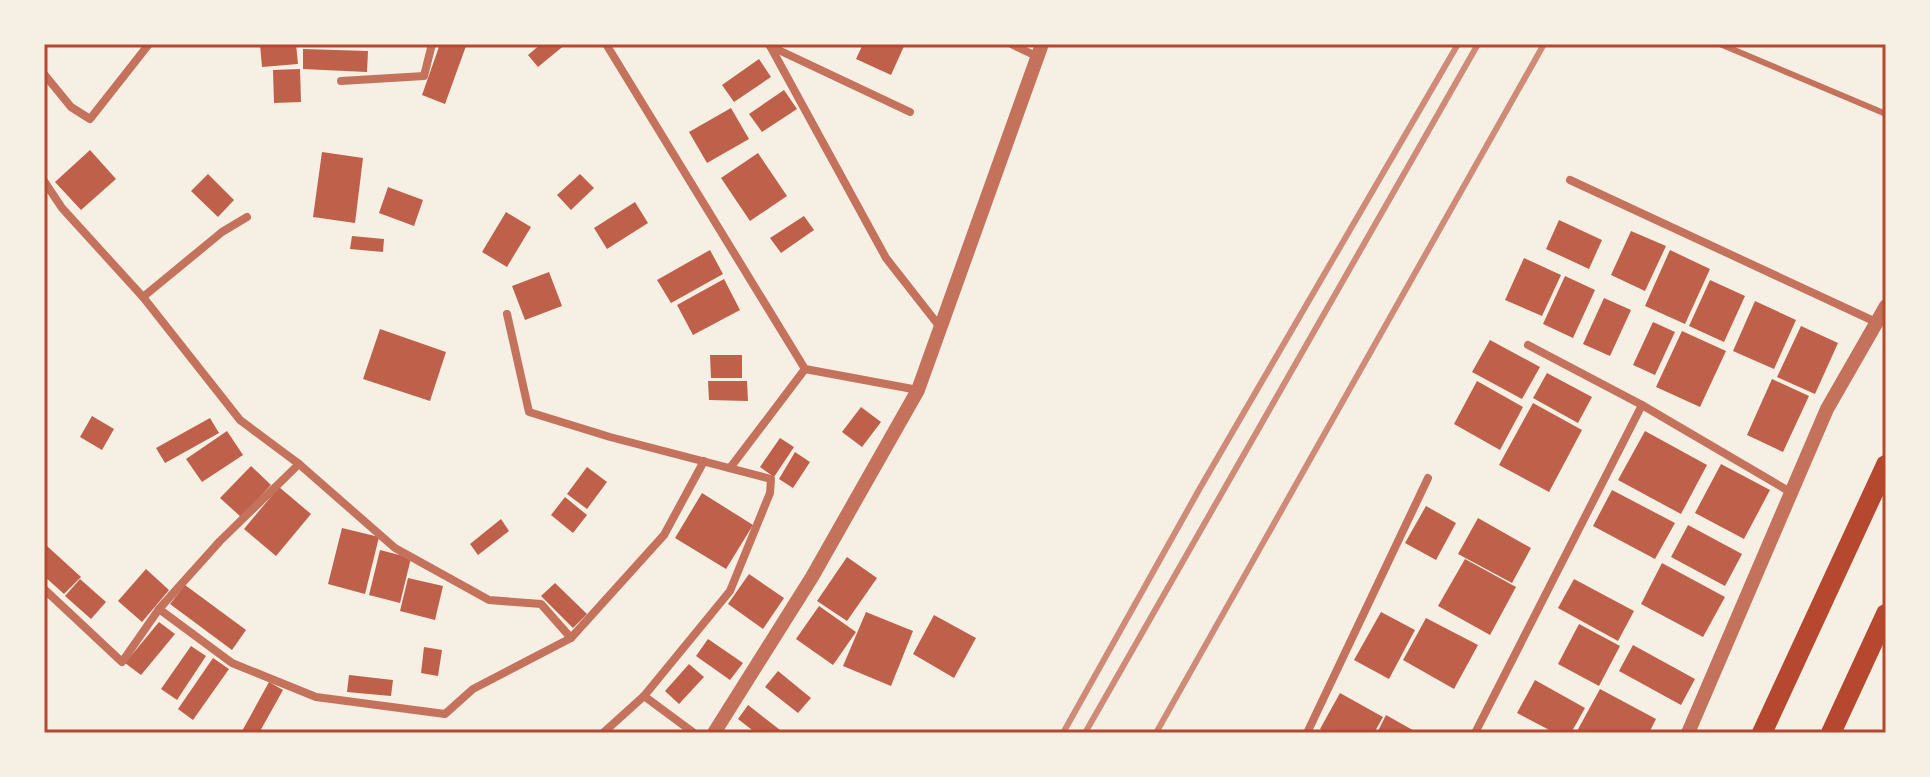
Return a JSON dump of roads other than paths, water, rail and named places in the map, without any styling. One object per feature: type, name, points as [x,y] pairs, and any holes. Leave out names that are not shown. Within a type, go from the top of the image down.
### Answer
[{"type":"main road","points":[[1762,733],[1886,465]]},
{"type":"main road","points":[[1831,733],[1886,614]]},
{"type":"street","points":[[44,74],[71,107],[90,119],[149,44]]},
{"type":"street","points":[[341,81],[424,76],[432,44]]},
{"type":"street","points":[[606,44],[805,369],[918,390]]},
{"type":"street","points":[[714,733],[812,577],[918,390],[1040,50],[1011,44]]},
{"type":"street","points":[[769,45],[886,258],[941,328]]},
{"type":"street","points":[[769,45],[910,112]]},
{"type":"street","points":[[1570,180],[1878,323]]},
{"type":"street","points":[[44,181],[62,208],[143,297],[240,420],[299,464],[395,548],[489,600],[541,604],[571,638]]},
{"type":"street","points":[[143,297],[222,232],[247,217]]},
{"type":"street","points":[[1688,733],[1834,394],[1886,306]]},
{"type":"street","points":[[507,314],[529,412],[610,437],[771,479],[770,493],[730,591],[644,696],[603,733]]},
{"type":"street","points":[[1528,345],[1642,405],[1793,493]]},
{"type":"street","points":[[730,468],[805,369]]},
{"type":"street","points":[[1475,733],[1642,405]]},
{"type":"street","points":[[159,609],[232,663],[316,697],[445,714],[473,689],[571,638],[664,535],[704,461]]},
{"type":"street","points":[[44,589],[122,662],[159,609],[220,541],[299,464]]},
{"type":"street","points":[[1307,733],[1428,478]]},
{"type":"street","points":[[644,696],[694,733]]},
{"type":"lane","points":[[1720,44],[1886,114]]},
{"type":"railway","points":[[1063,733],[1200,488],[1458,44]]},
{"type":"railway","points":[[1085,733],[1478,44]]},
{"type":"railway","points":[[1156,733],[1544,44]]}]
